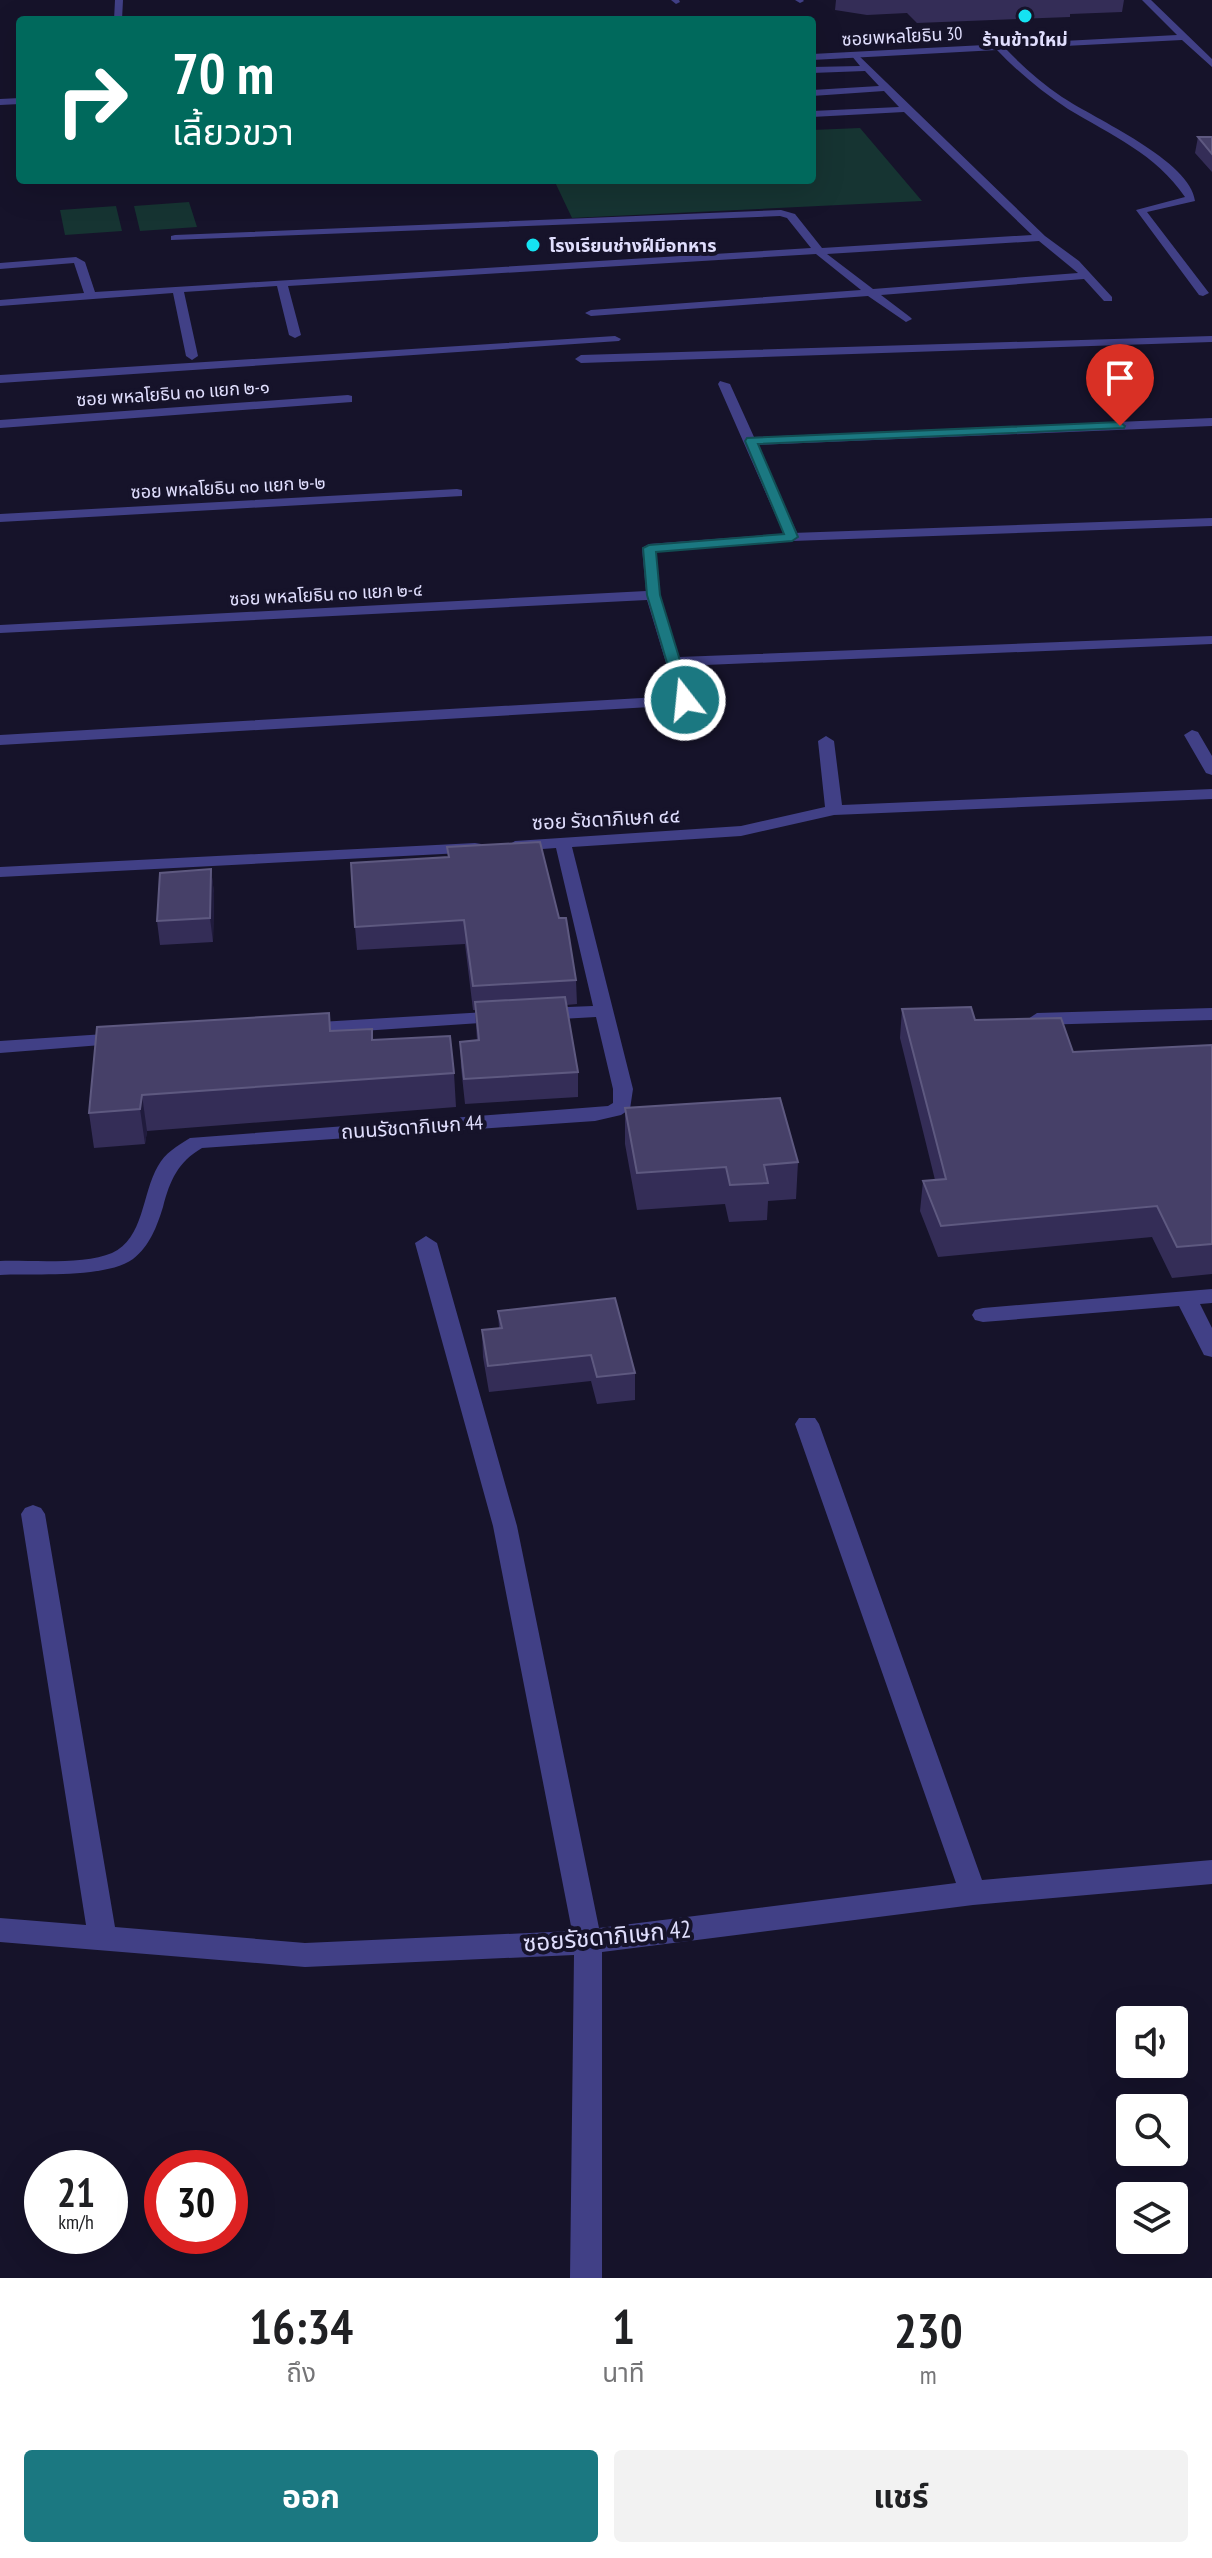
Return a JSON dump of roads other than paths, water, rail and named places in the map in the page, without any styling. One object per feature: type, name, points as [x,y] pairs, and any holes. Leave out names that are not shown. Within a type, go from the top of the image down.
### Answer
[{"type":"street","points":[[1146,0],[1208,56],[1212,64]]},
{"type":"street","name":"ซอยพหลโยธิน 30","points":[[816,57],[1185,37]]},
{"type":"street","points":[[998,46],[1020,69],[1052,94],[1117,132],[1179,176],[1191,199],[1141,210],[1203,293]]},
{"type":"street","points":[[855,55],[906,109],[1041,238],[1075,263],[1108,299]]},
{"type":"street","points":[[816,70],[867,68]]},
{"type":"street","points":[[816,93],[886,88]]},
{"type":"street","points":[[816,114],[906,109]]},
{"type":"street","points":[[175,238],[768,212],[791,216],[821,254],[876,293],[906,319]]},
{"type":"street","points":[[0,303],[281,282],[821,254],[1041,238]]},
{"type":"street","points":[[0,266],[76,260],[80,262],[91,296]]},
{"type":"street","points":[[591,313],[1086,276]]},
{"type":"street","points":[[281,282],[295,335]]},
{"type":"street","points":[[178,289],[192,356]]},
{"type":"street","points":[[0,379],[615,339]]},
{"type":"street","points":[[581,359],[1212,339]]},
{"type":"street","points":[[724,384],[792,537]]},
{"type":"street","name":"ซอย พหลโยธิน ๓๐ แยก ๒-๑","points":[[0,424],[348,399]]},
{"type":"street","points":[[751,441],[1212,422]]},
{"type":"street","name":"ซอย พหลโยธิน ๓๐ แยก ๒-๒","points":[[0,518],[457,493]]},
{"type":"street","points":[[0,740],[685,700],[653,595],[649,548],[792,537],[1212,522]]},
{"type":"street","name":"ซอย พหลโยธิน ๓๐ แยก ๒-๔","points":[[0,629],[653,595]]},
{"type":"street","points":[[674,662],[1212,640]]},
{"type":"street","points":[[1192,735],[1212,770]]},
{"type":"street","points":[[826,741],[834,810]]},
{"type":"street","name":"ซอย รัชดาภิเษก ๔๔","points":[[0,872],[563,844],[741,831],[834,810],[1212,794]]},
{"type":"street","name":"ถนนรัชดาภิเษก 44","points":[[0,1268],[97,1262],[122,1257],[140,1240],[167,1164],[181,1149],[197,1142],[614,1111],[623,1105],[623,1089],[563,844]]},
{"type":"street","points":[[285,1030],[602,1011]]},
{"type":"street","points":[[1021,1020],[1212,1014]]},
{"type":"street","points":[[0,1047],[143,1038]]},
{"type":"street","points":[[426,1243],[505,1526],[588,1942],[586,2278]]},
{"type":"street","points":[[983,1315],[1212,1296]]},
{"type":"street","points":[[1186,1298],[1212,1350]]},
{"type":"street","points":[[807,1424],[973,1893]]},
{"type":"street","points":[[33,1514],[102,1936]]},
{"type":"street","name":"ซอยรัชดาภิเษก 42","points":[[0,1930],[305,1955],[588,1942],[973,1893],[1212,1872]]},
{"type":"place","name":"ร้านข้าวใหม่","points":[[1025,16]]},
{"type":"place","name":"โรงเรียนช่างฝีมือทหาร","points":[[533,245]]}]
